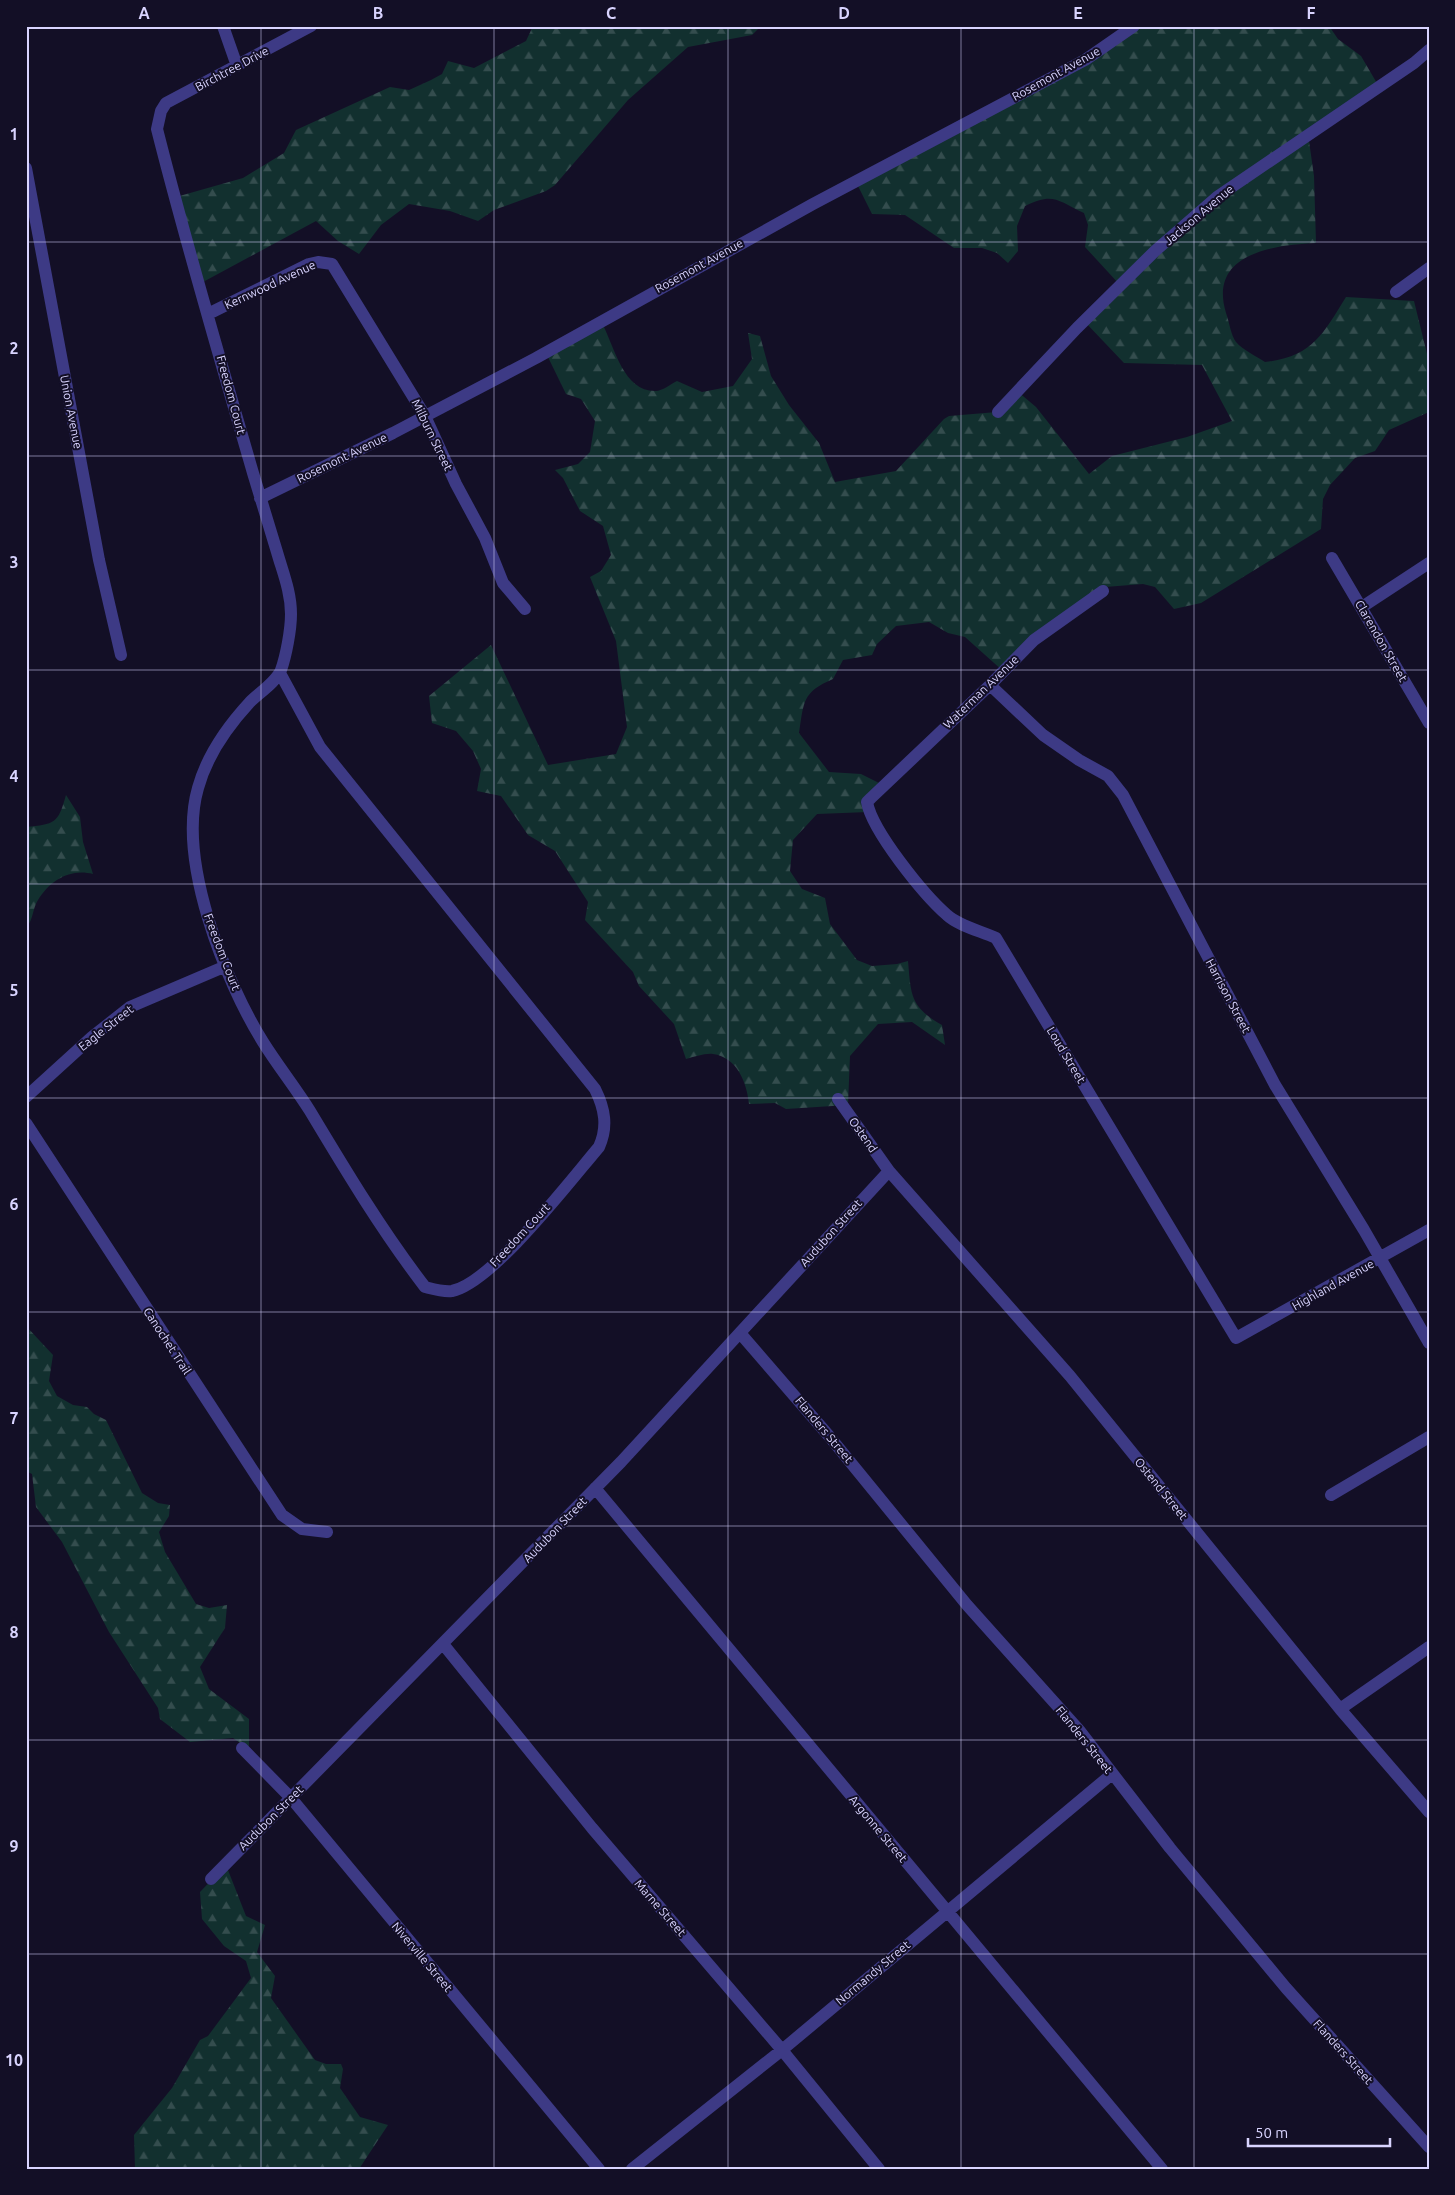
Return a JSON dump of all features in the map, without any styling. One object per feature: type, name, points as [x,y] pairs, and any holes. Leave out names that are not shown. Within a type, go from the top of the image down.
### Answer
[{"type":"street","points":[[223,26],[236,66]]},
{"type":"street","name":"Birchtree Drive","points":[[159,117],[166,104],[311,26]]},
{"type":"street","name":"Rosemont Avenue","points":[[260,498],[425,416],[536,358],[813,204],[1085,60],[1134,26]]},
{"type":"street","name":"Jackson Avenue","points":[[998,412],[1155,251],[1217,197],[1414,64],[1429,50]]},
{"type":"street","name":"Freedom Court","points":[[159,117],[157,129],[184,236],[260,498],[289,588],[289,633],[280,673],[251,701],[224,732],[213,750],[197,790],[193,811],[193,851],[208,915],[226,966],[248,1014],[264,1043],[300,1095],[360,1194],[403,1259],[425,1287],[452,1291],[468,1284],[499,1262],[599,1148],[604,1135],[604,1109],[595,1089],[320,747],[280,673]]},
{"type":"street","name":"Union Avenue","points":[[26,168],[99,560],[121,655]]},
{"type":"street","name":"Kernwood Avenue","points":[[208,314],[309,264],[318,262],[332,264]]},
{"type":"street","name":"Milburn Street","points":[[332,264],[425,416],[456,484],[485,538],[503,583],[525,609]]},
{"type":"street","points":[[1396,292],[1429,268]]},
{"type":"street","name":"Clarendon Street","points":[[1332,558],[1429,723]]},
{"type":"street","points":[[1362,607],[1429,563]]},
{"type":"street","name":"Waterman Avenue","points":[[867,802],[990,685],[1034,640],[1103,590]]},
{"type":"street","name":"Harrison Street","points":[[990,685],[1043,735],[1079,760],[1108,776],[1123,795],[1275,1085],[1429,1343]]},
{"type":"street","name":"Loud Street","points":[[867,802],[874,824],[914,879],[948,916],[996,938],[1236,1338]]},
{"type":"street","name":"Eagle Street","points":[[26,1097],[92,1037],[130,1007],[226,966]]},
{"type":"street","name":"Ostend","points":[[838,1099],[889,1171]]},
{"type":"street","name":"Canochet Trail","points":[[26,1123],[282,1514],[302,1529],[327,1532]]},
{"type":"street","name":"Audubon Street","points":[[211,1879],[595,1488],[889,1171]]},
{"type":"street","name":"Ostend Street","points":[[889,1171],[1070,1376],[1340,1708],[1429,1812]]},
{"type":"street","name":"Highland Avenue","points":[[1236,1338],[1429,1230]]},
{"type":"street","name":"Flanders Street","points":[[740,1333],[829,1436],[967,1605],[1079,1730],[1112,1774],[1286,1988],[1429,2147]]},
{"type":"street","points":[[1331,1495],[1429,1437]]},
{"type":"street","name":"Argonne Street","points":[[595,1488],[695,1605],[947,1912],[1162,2169]]},
{"type":"street","name":"Marne Street","points":[[443,1644],[592,1828],[782,2050],[880,2169]]},
{"type":"street","points":[[1340,1708],[1429,1647]]},
{"type":"street","name":"Niverville Street","points":[[242,1748],[291,1798],[599,2169]]},
{"type":"street","name":"Normandy Street","points":[[632,2169],[782,2050],[1112,1774]]},
{"type":"green space","points":[[533,26],[761,26],[752,35],[688,47],[628,100],[555,185],[546,191],[494,210],[478,221],[450,211],[409,204],[381,225],[359,254],[338,241],[316,221],[203,282],[176,197],[243,178],[284,153],[296,130],[390,87],[409,90],[442,74],[448,61],[474,68],[526,41]]},
{"type":"green space","points":[[1131,26],[1329,26],[1338,39],[1361,56],[1378,85],[1308,134],[1314,176],[1316,243],[1281,246],[1263,250],[1235,265],[1226,277],[1223,293],[1226,313],[1236,342],[1265,362],[1294,355],[1314,342],[1323,333],[1346,297],[1414,301],[1429,362],[1429,412],[1389,430],[1375,451],[1355,458],[1330,485],[1323,499],[1321,529],[1201,603],[1174,609],[1155,587],[1143,584],[1105,587],[1003,671],[965,637],[948,633],[929,622],[896,626],[877,644],[872,655],[843,660],[833,679],[815,689],[806,699],[799,733],[829,772],[861,774],[881,784],[868,812],[817,814],[793,840],[790,871],[802,889],[825,898],[830,924],[857,960],[872,966],[908,961],[914,999],[924,1012],[942,1025],[945,1045],[912,1022],[878,1024],[850,1056],[848,1105],[786,1109],[775,1103],[749,1104],[743,1080],[739,1072],[728,1060],[713,1054],[686,1059],[674,1024],[639,986],[633,972],[585,920],[588,902],[555,851],[528,835],[501,796],[477,791],[481,769],[473,751],[456,731],[432,723],[429,696],[491,645],[548,765],[616,754],[627,727],[616,641],[590,577],[601,571],[611,555],[603,526],[580,511],[563,478],[555,470],[578,464],[590,452],[595,421],[581,399],[566,394],[546,353],[603,325],[622,367],[628,377],[636,384],[645,389],[658,391],[677,381],[702,392],[733,386],[752,359],[748,333],[760,336],[771,376],[789,405],[819,443],[835,482],[896,471],[944,419],[949,416],[997,412],[1017,391],[1036,407],[1089,474],[1112,456],[1187,437],[1232,421],[1202,365],[1124,363],[1085,322],[1120,285],[1085,247],[1088,225],[1084,213],[1055,199],[1042,199],[1025,206],[1017,226],[1018,251],[1008,263],[997,253],[982,248],[954,248],[905,215],[872,214],[856,182],[976,117]]},
{"type":"green space","points":[[66,795],[80,817],[83,842],[93,874],[69,874],[55,881],[38,900],[26,928],[26,827],[43,825],[54,821],[60,812]]},
{"type":"green space","points":[[26,1326],[53,1355],[49,1381],[57,1396],[73,1405],[87,1407],[94,1414],[106,1420],[142,1493],[158,1503],[170,1505],[169,1516],[159,1532],[165,1552],[196,1604],[209,1608],[227,1605],[225,1628],[200,1667],[209,1689],[249,1719],[249,1749],[233,1738],[190,1742],[160,1719],[158,1708],[109,1632],[62,1542],[36,1507],[32,1474],[26,1471]]},
{"type":"green space","points":[[226,1865],[246,1916],[265,1925],[257,1952],[275,1976],[271,1998],[315,2060],[326,2064],[341,2064],[343,2069],[340,2088],[360,2117],[388,2125],[359,2169],[135,2169],[134,2135],[172,2088],[200,2040],[208,2036],[251,1978],[246,1961],[224,1946],[202,1919],[200,1892]]}]
